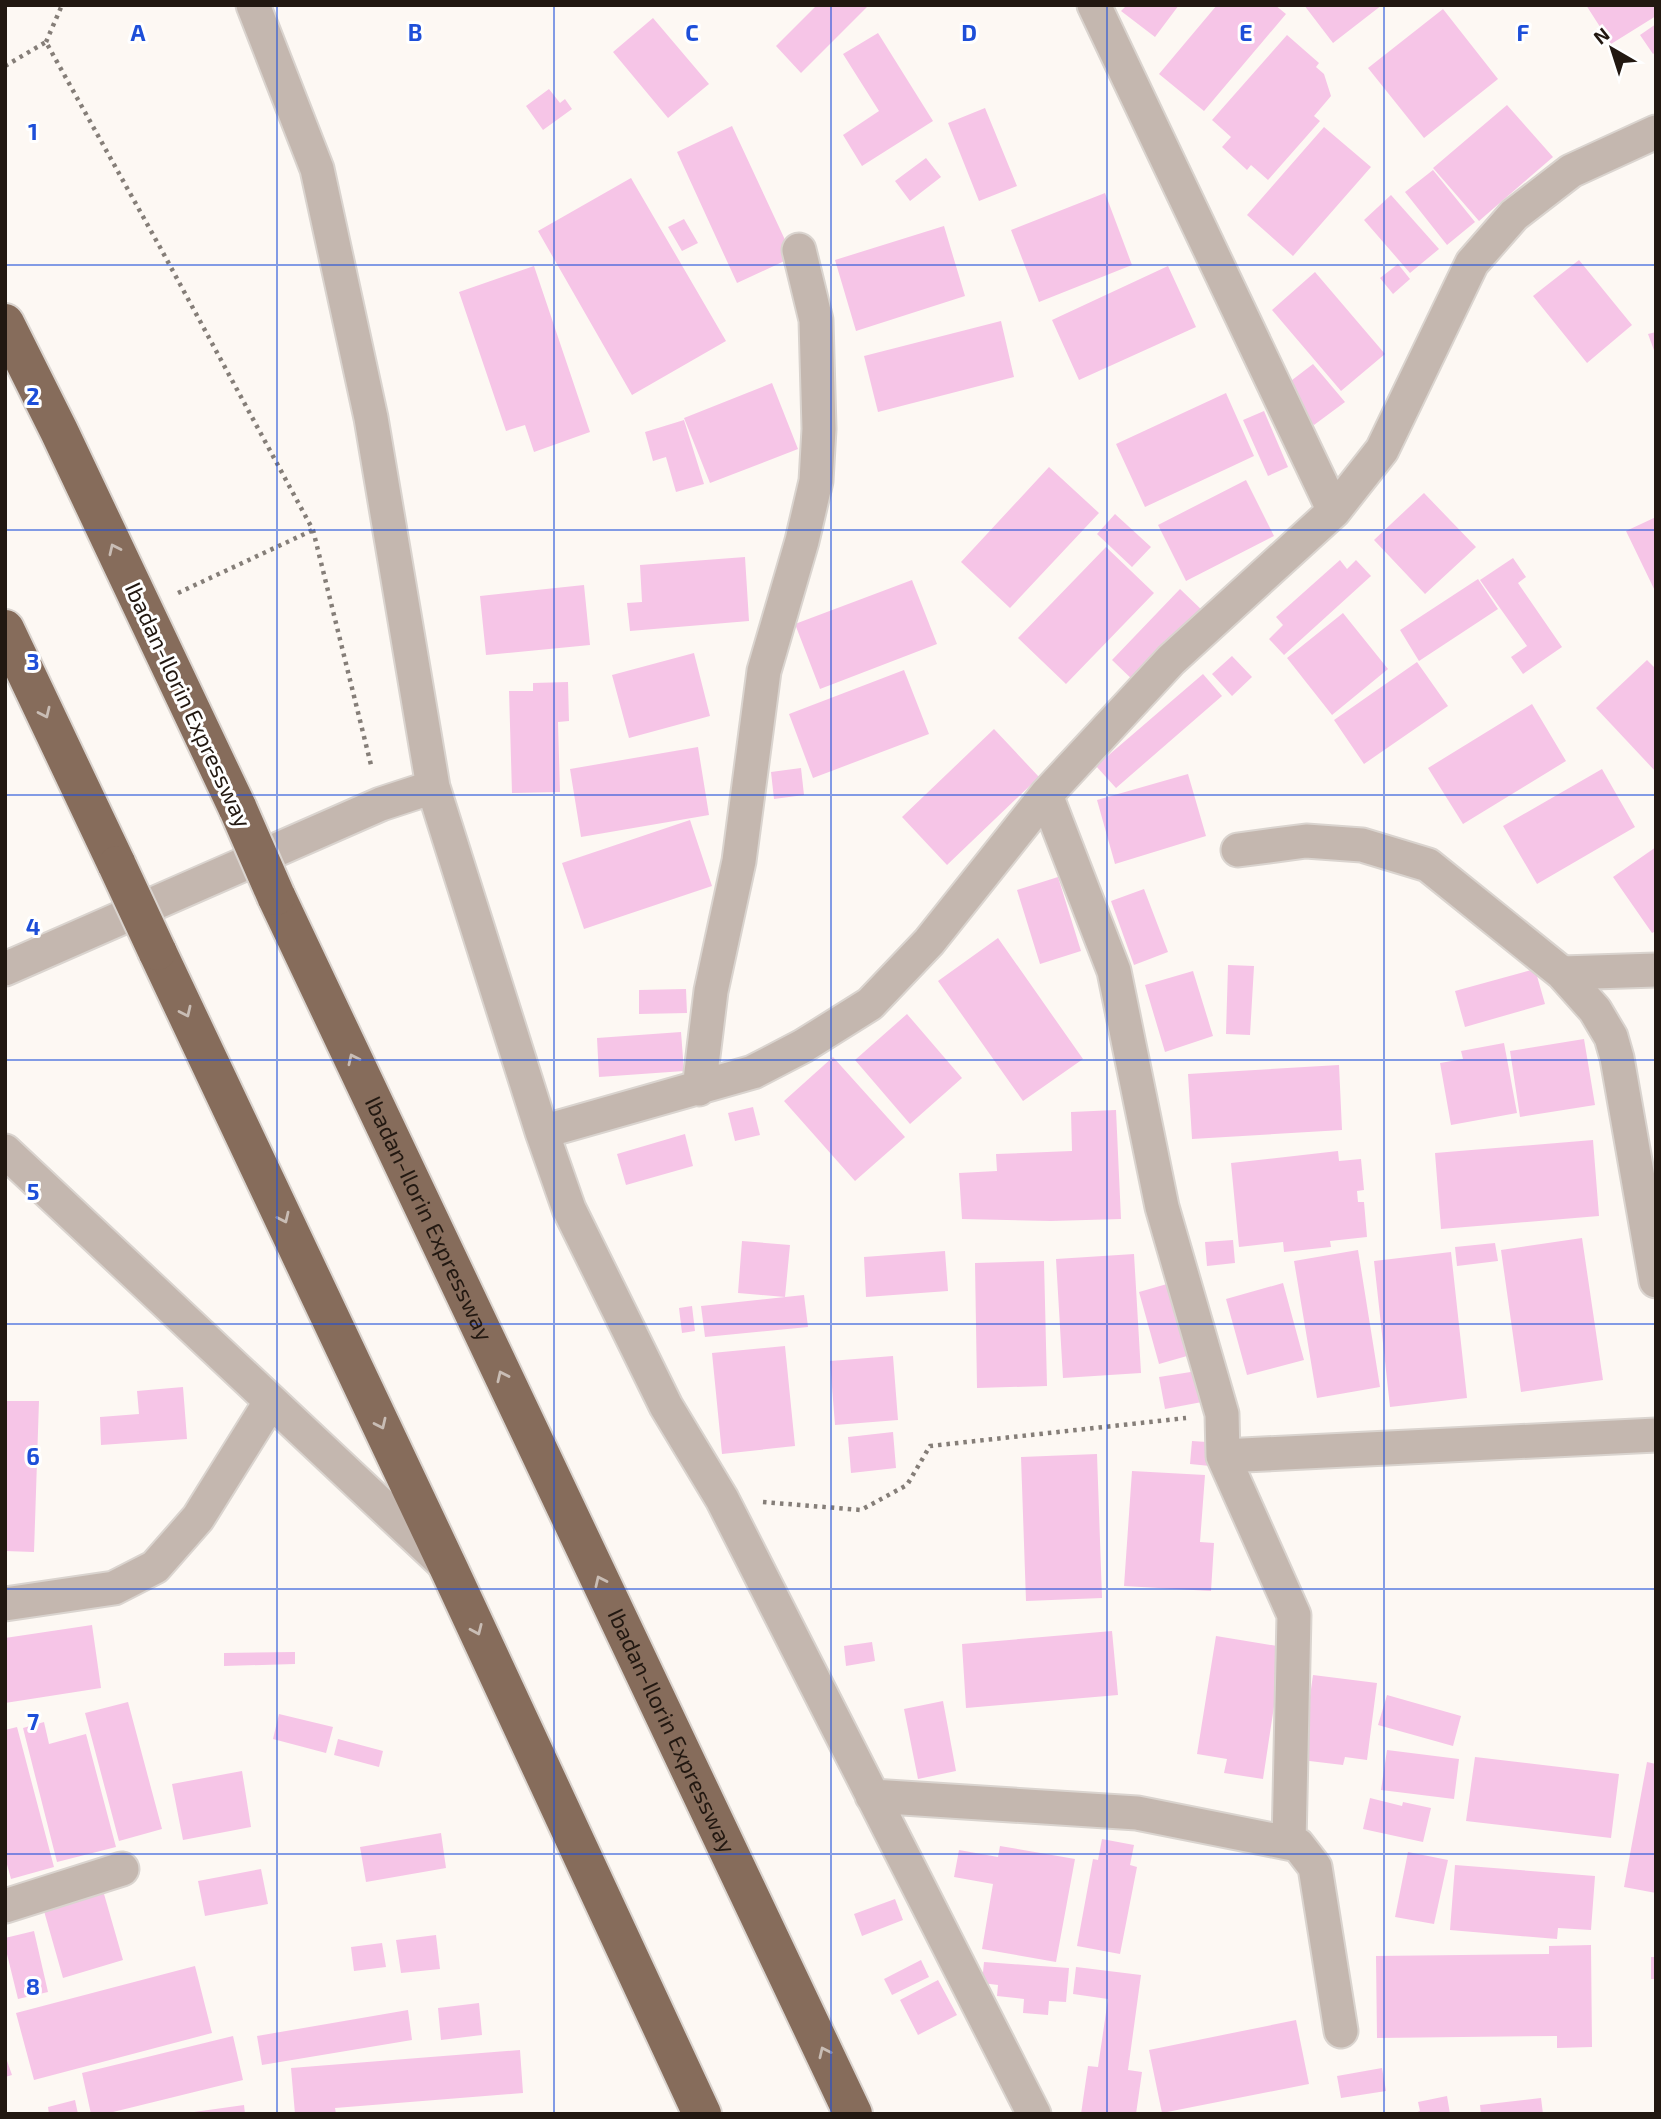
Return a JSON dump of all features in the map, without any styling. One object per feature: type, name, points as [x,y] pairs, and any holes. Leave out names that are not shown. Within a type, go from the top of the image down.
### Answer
[{"type":"highway","name":"Ibadan-Ilorin Expressway","points":[[5,323],[59,430],[238,809],[276,896],[853,2114]]},
{"type":"highway","points":[[5,629],[449,1569],[702,2114]]},
{"type":"street","points":[[253,5],[317,169],[371,418],[433,787],[569,1209],[666,1406],[722,1499],[1034,2114]]},
{"type":"street","points":[[1094,5],[1334,511]]},
{"type":"street","points":[[542,1132],[753,1072],[803,1046],[870,1004],[929,943],[1046,795],[1171,660],[1334,511],[1382,450],[1472,263],[1514,215],[1571,171],[1656,132]]},
{"type":"street","points":[[699,1089],[711,991],[739,860],[764,671],[802,541],[816,481],[819,429],[816,320],[799,250]]},
{"type":"street","points":[[5,969],[381,804],[433,787]]},
{"type":"street","points":[[1046,795],[1114,971],[1161,1208],[1222,1414],[1223,1456],[1294,1615],[1289,1843]]},
{"type":"street","points":[[1238,850],[1306,841],[1362,845],[1428,864],[1562,973],[1595,1010],[1611,1037],[1656,1281]]},
{"type":"street","points":[[1562,973],[1656,970]]},
{"type":"street","points":[[5,1151],[449,1569]]},
{"type":"street","points":[[5,1604],[114,1588],[155,1567],[198,1518],[271,1401]]},
{"type":"street","points":[[1223,1456],[1656,1435]]},
{"type":"street","points":[[872,1796],[1137,1813],[1298,1845],[1315,1867],[1341,2031]]},
{"type":"street","points":[[5,1906],[122,1869]]},
{"type":"path","points":[[5,66],[46,42],[62,5]]},
{"type":"path","points":[[46,42],[313,530],[381,804]]},
{"type":"path","points":[[142,610],[313,530]]},
{"type":"path","points":[[722,1499],[861,1510],[907,1485],[930,1446],[1222,1414]]},
{"type":"building","points":[[817,5],[869,5],[801,73],[776,46]]},
{"type":"building","points":[[1123,5],[1179,5],[1155,37],[1121,11],[1125,7]]},
{"type":"building","points":[[1217,5],[1275,5],[1286,14],[1204,111],[1159,74]]},
{"type":"building","points":[[1304,5],[1382,5],[1333,43]]},
{"type":"building","points":[[1586,5],[1656,5],[1656,16],[1611,44]]},
{"type":"building","points":[[1443,9],[1498,79],[1424,138],[1368,68]]},
{"type":"building","points":[[653,18],[709,84],[668,118],[613,52]]},
{"type":"building","points":[[1656,24],[1656,52],[1653,54],[1640,35]]},
{"type":"building","points":[[878,33],[933,121],[862,166],[843,135],[879,111],[843,54]]},
{"type":"building","points":[[1287,35],[1319,63],[1316,67],[1324,74],[1331,96],[1314,116],[1320,121],[1268,180],[1251,165],[1247,170],[1222,147],[1231,137],[1212,120]]},
{"type":"building","points":[[549,89],[560,103],[565,99],[572,109],[543,130],[526,106]]},
{"type":"building","points":[[1507,105],[1553,157],[1479,221],[1433,168]]},
{"type":"building","points":[[985,108],[1017,186],[979,201],[948,123]]},
{"type":"building","points":[[732,126],[793,257],[737,283],[677,152]]},
{"type":"building","points":[[1324,127],[1371,167],[1293,256],[1247,215]]},
{"type":"building","points":[[926,158],[941,177],[910,201],[895,181]]},
{"type":"building","points":[[1433,170],[1475,222],[1447,245],[1405,192]]},
{"type":"building","points":[[631,178],[726,341],[632,395],[538,231]]},
{"type":"building","points":[[1105,193],[1132,265],[1039,302],[1011,230]]},
{"type":"building","points":[[1391,195],[1439,249],[1410,273],[1364,220]]},
{"type":"building","points":[[684,219],[698,243],[682,251],[668,227]]},
{"type":"building","points":[[944,226],[965,296],[856,331],[835,260]]},
{"type":"building","points":[[1579,260],[1632,325],[1587,363],[1533,296]]},
{"type":"building","points":[[1398,264],[1410,279],[1393,294],[1380,278]]},
{"type":"building","points":[[534,266],[590,432],[534,452],[525,425],[506,431],[459,292]]},
{"type":"building","points":[[1168,266],[1196,327],[1079,380],[1052,320]]},
{"type":"building","points":[[1315,272],[1385,354],[1341,391],[1272,310]]},
{"type":"building","points":[[1001,321],[1014,377],[878,412],[864,356]]},
{"type":"building","points":[[1656,332],[1656,353],[1655,353],[1648,334]]},
{"type":"building","points":[[1313,364],[1345,402],[1314,425],[1283,387]]},
{"type":"building","points":[[772,383],[798,449],[710,483],[684,418]]},
{"type":"building","points":[[1226,393],[1254,456],[1145,507],[1116,444]]},
{"type":"building","points":[[1264,411],[1288,467],[1268,476],[1243,420]]},
{"type":"building","points":[[684,420],[704,484],[676,492],[666,457],[653,461],[645,432]]},
{"type":"building","points":[[1049,467],[1099,513],[1010,608],[961,562]]},
{"type":"building","points":[[1246,480],[1274,536],[1186,581],[1158,525]]},
{"type":"building","points":[[1424,493],[1476,547],[1425,594],[1374,540]]},
{"type":"building","points":[[1115,514],[1151,547],[1132,567],[1097,534]]},
{"type":"building","points":[[1656,517],[1656,593],[1626,531]]},
{"type":"building","points":[[1106,547],[1154,593],[1066,684],[1018,638]]},
{"type":"building","points":[[745,557],[749,621],[630,631],[627,603],[642,602],[640,565]]},
{"type":"building","points":[[1513,558],[1526,577],[1518,583],[1562,647],[1523,674],[1511,657],[1527,646],[1480,580]]},
{"type":"building","points":[[1340,560],[1347,569],[1356,560],[1371,576],[1284,655],[1269,639],[1283,625],[1276,617]]},
{"type":"building","points":[[1478,579],[1498,609],[1419,661],[1400,630]]},
{"type":"building","points":[[912,580],[937,644],[820,689],[795,624]]},
{"type":"building","points":[[584,585],[590,645],[486,655],[480,596]]},
{"type":"building","points":[[1180,589],[1205,613],[1137,684],[1112,660]]},
{"type":"building","points":[[1343,613],[1388,669],[1332,715],[1287,658]]},
{"type":"building","points":[[694,653],[710,716],[629,738],[612,675]]},
{"type":"building","points":[[1232,656],[1252,677],[1232,696],[1212,674]]},
{"type":"building","points":[[1647,660],[1656,669],[1656,772],[1596,708]]},
{"type":"building","points":[[1417,662],[1448,706],[1364,764],[1334,720]]},
{"type":"building","points":[[904,670],[929,734],[813,778],[789,714]]},
{"type":"building","points":[[1203,674],[1222,696],[1116,788],[1096,766]]},
{"type":"building","points":[[568,682],[569,721],[558,722],[560,792],[512,793],[509,691],[533,691],[533,683]]},
{"type":"building","points":[[1532,704],[1566,761],[1463,824],[1428,768]]},
{"type":"building","points":[[994,729],[1039,777],[947,865],[902,817]]},
{"type":"building","points":[[698,747],[709,815],[581,837],[570,769]]},
{"type":"building","points":[[801,768],[804,795],[774,799],[771,772]]},
{"type":"building","points":[[1602,769],[1635,827],[1537,884],[1503,826]]},
{"type":"building","points":[[1188,774],[1206,836],[1115,864],[1097,800]]},
{"type":"building","points":[[690,820],[712,886],[584,929],[562,863]]},
{"type":"building","points":[[1656,847],[1656,931],[1652,933],[1613,877]]},
{"type":"building","points":[[1058,877],[1081,951],[1040,964],[1017,890]]},
{"type":"building","points":[[1144,889],[1168,952],[1134,965],[1111,901]]},
{"type":"building","points":[[998,938],[1083,1059],[1023,1101],[938,981]]},
{"type":"building","points":[[1228,965],[1254,966],[1250,1035],[1226,1034]]},
{"type":"building","points":[[1535,969],[1545,1004],[1465,1027],[1455,991]]},
{"type":"building","points":[[1193,971],[1213,1036],[1165,1052],[1145,985]]},
{"type":"building","points":[[686,989],[687,1013],[639,1014],[639,990]]},
{"type":"building","points":[[907,1014],[962,1078],[910,1124],[855,1060]]},
{"type":"building","points":[[681,1032],[684,1071],[599,1077],[597,1038]]},
{"type":"building","points":[[1584,1039],[1595,1105],[1520,1117],[1510,1051]]},
{"type":"building","points":[[1504,1043],[1517,1113],[1451,1125],[1440,1063],[1463,1059],[1461,1051]]},
{"type":"building","points":[[833,1057],[905,1137],[855,1181],[784,1101]]},
{"type":"building","points":[[1339,1065],[1342,1130],[1192,1139],[1188,1074]]},
{"type":"building","points":[[753,1107],[760,1135],[735,1141],[728,1113]]},
{"type":"building","points":[[1116,1110],[1121,1219],[962,1219],[959,1173],[997,1171],[996,1154],[1072,1151],[1071,1112]]},
{"type":"building","points":[[685,1134],[693,1166],[626,1185],[617,1154]]},
{"type":"building","points":[[1593,1140],[1599,1216],[1441,1229],[1435,1153]]},
{"type":"building","points":[[1338,1151],[1339,1161],[1361,1159],[1364,1190],[1357,1191],[1358,1202],[1364,1202],[1367,1237],[1330,1241],[1331,1247],[1284,1252],[1283,1242],[1239,1247],[1231,1163]]},
{"type":"building","points":[[1582,1238],[1603,1380],[1521,1392],[1501,1250]]},
{"type":"building","points":[[1233,1240],[1235,1263],[1207,1266],[1205,1242]]},
{"type":"building","points":[[742,1241],[790,1245],[785,1297],[738,1293]]},
{"type":"building","points":[[1495,1243],[1498,1261],[1457,1266],[1455,1247]]},
{"type":"building","points":[[1358,1250],[1380,1387],[1317,1398],[1294,1261]]},
{"type":"building","points":[[945,1251],[948,1291],[866,1297],[864,1257]]},
{"type":"building","points":[[1451,1252],[1467,1398],[1390,1407],[1374,1261]]},
{"type":"building","points":[[1134,1254],[1141,1373],[1063,1378],[1056,1259]]},
{"type":"building","points":[[1044,1261],[1047,1386],[977,1388],[975,1263]]},
{"type":"building","points":[[1283,1283],[1304,1360],[1247,1375],[1226,1299]]},
{"type":"building","points":[[1167,1284],[1187,1356],[1159,1364],[1139,1292]]},
{"type":"building","points":[[804,1295],[808,1327],[705,1337],[701,1306]]},
{"type":"building","points":[[692,1306],[695,1331],[682,1333],[679,1308]]},
{"type":"building","points":[[785,1346],[795,1446],[722,1454],[712,1353]]},
{"type":"building","points":[[893,1356],[898,1420],[835,1425],[830,1361]]},
{"type":"building","points":[[1197,1371],[1202,1402],[1165,1409],[1159,1377]]},
{"type":"building","points":[[183,1387],[187,1439],[101,1445],[100,1417],[139,1414],[137,1391]]},
{"type":"building","points":[[5,1401],[39,1401],[34,1552],[5,1551]]},
{"type":"building","points":[[893,1432],[896,1468],[851,1473],[848,1437]]},
{"type":"building","points":[[1192,1441],[1222,1443],[1220,1467],[1190,1464]]},
{"type":"building","points":[[1097,1454],[1102,1598],[1026,1601],[1021,1457]]},
{"type":"building","points":[[1132,1471],[1205,1475],[1200,1542],[1214,1543],[1211,1591],[1124,1586]]},
{"type":"building","points":[[92,1625],[101,1688],[5,1703],[5,1638]]},
{"type":"building","points":[[1112,1631],[1118,1695],[966,1708],[962,1644]]},
{"type":"building","points":[[1216,1636],[1283,1647],[1263,1779],[1224,1773],[1227,1759],[1197,1754]]},
{"type":"building","points":[[872,1642],[875,1661],[846,1666],[844,1646]]},
{"type":"building","points":[[295,1652],[295,1664],[224,1666],[224,1653]]},
{"type":"building","points":[[1313,1675],[1377,1683],[1367,1760],[1345,1757],[1343,1765],[1301,1760]]},
{"type":"building","points":[[1387,1695],[1461,1716],[1453,1746],[1378,1725]]},
{"type":"building","points":[[943,1701],[956,1771],[918,1779],[904,1709]]},
{"type":"building","points":[[128,1702],[162,1829],[119,1841],[85,1713]]},
{"type":"building","points":[[279,1714],[333,1727],[326,1753],[273,1739]]},
{"type":"building","points":[[44,1722],[49,1744],[86,1734],[116,1847],[57,1862],[23,1728]]},
{"type":"building","points":[[17,1727],[54,1867],[11,1879],[5,1857],[5,1730]]},
{"type":"building","points":[[338,1739],[383,1751],[379,1767],[334,1755]]},
{"type":"building","points":[[1387,1750],[1459,1759],[1454,1799],[1381,1790]]},
{"type":"building","points":[[1475,1757],[1619,1774],[1611,1838],[1466,1821]]},
{"type":"building","points":[[1647,1762],[1656,1764],[1656,1893],[1624,1887]]},
{"type":"building","points":[[242,1771],[251,1827],[183,1840],[172,1784]]},
{"type":"building","points":[[1370,1798],[1402,1806],[1403,1802],[1431,1808],[1423,1842],[1363,1829]]},
{"type":"building","points":[[441,1833],[446,1868],[366,1882],[360,1847]]},
{"type":"building","points":[[1102,1839],[1134,1845],[1130,1865],[1137,1867],[1120,1954],[1077,1946],[1093,1859],[1098,1860]]},
{"type":"building","points":[[1000,1846],[1075,1859],[1056,1962],[982,1949],[993,1884],[954,1877],[959,1850],[998,1857]]},
{"type":"building","points":[[1408,1852],[1448,1860],[1434,1924],[1395,1917]]},
{"type":"building","points":[[1455,1865],[1595,1876],[1591,1930],[1558,1928],[1557,1939],[1450,1930]]},
{"type":"building","points":[[261,1869],[268,1904],[205,1916],[198,1881]]},
{"type":"building","points":[[102,1887],[123,1960],[63,1978],[42,1904]]},
{"type":"building","points":[[895,1899],[903,1920],[862,1936],[854,1914]]},
{"type":"building","points":[[34,1931],[48,1992],[18,1999],[5,1938]]},
{"type":"building","points":[[436,1935],[440,1969],[401,1973],[396,1940]]},
{"type":"building","points":[[382,1943],[386,1967],[354,1971],[351,1947]]},
{"type":"building","points":[[1591,1945],[1592,2047],[1557,2048],[1557,2036],[1377,2038],[1376,1956],[1549,1954],[1549,1946]]},
{"type":"building","points":[[1651,1957],[1656,1957],[1656,1979],[1651,1979]]},
{"type":"building","points":[[921,1960],[929,1977],[892,1995],[884,1979]]},
{"type":"building","points":[[984,1962],[1069,1968],[1066,2002],[1049,2001],[1048,2015],[1023,2013],[1024,1999],[997,1996],[998,1985],[982,1983]]},
{"type":"building","points":[[195,1966],[212,2033],[34,2080],[16,2013]]},
{"type":"building","points":[[1076,1967],[1141,1975],[1128,2070],[1142,2072],[1136,2114],[1081,2114],[1088,2066],[1098,2067],[1108,1999],[1073,1994]]},
{"type":"building","points":[[938,1980],[957,2015],[918,2035],[900,2000]]},
{"type":"building","points":[[479,2003],[482,2035],[441,2040],[438,2008]]},
{"type":"building","points":[[408,2010],[412,2040],[262,2065],[257,2036]]},
{"type":"building","points":[[1296,2020],[1309,2084],[1162,2113],[1149,2050]]},
{"type":"building","points":[[233,2036],[243,2080],[105,2114],[91,2114],[82,2073]]},
{"type":"building","points":[[520,2050],[523,2093],[335,2108],[336,2114],[295,2114],[291,2068]]},
{"type":"building","points":[[5,2055],[12,2075],[5,2077]]},
{"type":"building","points":[[1382,2068],[1386,2091],[1341,2098],[1337,2076]]},
{"type":"building","points":[[1447,2096],[1450,2114],[1412,2114],[1420,2111],[1418,2102]]},
{"type":"building","points":[[1541,2098],[1543,2114],[1481,2114],[1480,2105]]},
{"type":"building","points":[[75,2100],[78,2114],[49,2114],[48,2107]]},
{"type":"building","points":[[244,2105],[245,2114],[194,2112]]}]
